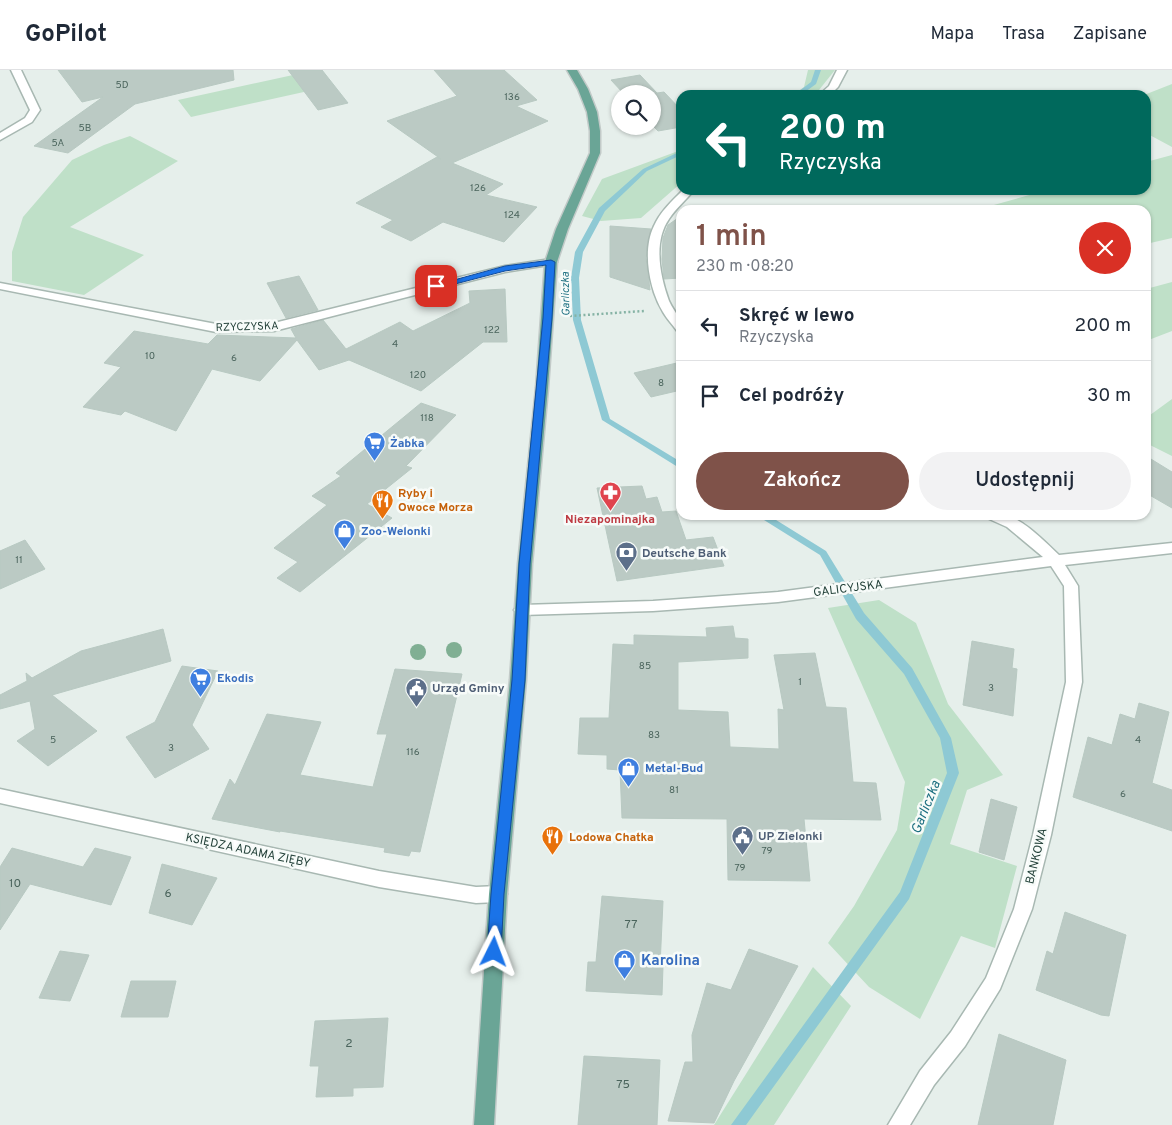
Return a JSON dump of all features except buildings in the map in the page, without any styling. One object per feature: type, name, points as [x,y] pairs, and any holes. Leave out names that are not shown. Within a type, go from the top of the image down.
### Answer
[{"type":"main road","points":[[484,1125],[498,894],[518,680],[522,610],[549,305],[551,262],[562,229],[595,153],[595,131],[592,112],[583,89],[572,70]]},
{"type":"street","points":[[0,136],[29,120],[35,110],[16,70]]},
{"type":"street","points":[[830,90],[842,70]]},
{"type":"street","points":[[676,322],[667,310],[657,278],[653,244],[658,226],[684,195]]},
{"type":"street","name":"RZYCZYSKA","points":[[0,286],[216,328],[274,327],[505,269],[551,262]]},
{"type":"street","name":"BANKOWA","points":[[898,1125],[927,1078],[958,1039],[993,983],[1023,909],[1042,835],[1074,682],[1071,586],[1055,560],[1036,542],[1012,524],[1003,520]]},
{"type":"street","name":"GALICYJSKA","points":[[522,610],[624,607],[778,597],[1055,560],[1172,548]]},
{"type":"street","name":"KSIĘDZA ADAMA ZIĘBY","points":[[0,796],[379,879],[476,895],[498,894]]},
{"type":"path","points":[[568,316],[667,310]]},
{"type":"green space","points":[[316,70],[331,86],[191,117],[178,100]]},
{"type":"green space","points":[[808,70],[835,70],[819,90],[800,90],[804,87]]},
{"type":"green space","points":[[1172,84],[1172,147],[1151,136],[1151,92]]},
{"type":"green space","points":[[130,136],[178,161],[70,227],[144,255],[84,295],[12,281],[12,252],[23,217],[72,160],[104,145]]},
{"type":"green space","points":[[676,152],[676,187],[641,218],[601,221],[582,216],[602,179]]},
{"type":"green space","points":[[1172,155],[1172,238],[1151,243],[1151,205],[994,205],[1029,195],[1151,195],[1151,161]]},
{"type":"green space","points":[[1172,282],[1172,331],[1151,339],[1151,288]]},
{"type":"green space","points":[[1172,399],[1172,456],[1151,446],[1151,414]]},
{"type":"green space","points":[[879,600],[916,623],[948,704],[1003,775],[967,790],[950,844],[1017,866],[995,948],[961,936],[920,1019],[869,987],[828,943],[854,906],[897,830],[905,782],[828,608]]},
{"type":"green space","points":[[813,967],[851,1006],[774,1125],[714,1125]]},
{"type":"waterway","name":"Garliczka","points":[[804,90],[814,83],[818,70]]},
{"type":"waterway","name":"Garliczka","points":[[676,155],[645,170],[602,210],[579,252],[575,278],[577,320],[606,420],[676,463]]},
{"type":"waterway","name":"Garliczka","points":[[738,1125],[905,895],[953,773],[945,738],[908,671],[860,616],[823,553],[769,520]]},
{"type":"place","name":"Żabka","points":[[374,462]]},
{"type":"place","name":"Niezapominajka","points":[[610,511]]},
{"type":"place","name":"Ryby i Owoce Morza","points":[[382,519]]},
{"type":"place","name":"Zoo-Welonki","points":[[345,550]]},
{"type":"place","name":"Deutsche Bank","points":[[626,572]]},
{"type":"place","name":"Ekodis","points":[[201,697]]},
{"type":"place","name":"Urząd Gminy","points":[[416,707]]},
{"type":"place","name":"Metal-Bud","points":[[629,787]]},
{"type":"place","name":"UP Zielonki","points":[[742,855]]},
{"type":"place","name":"Lodowa Chatka","points":[[553,856]]},
{"type":"place","name":"Karolina","points":[[625,979]]},
{"type":"route","points":[[436,286],[505,269],[551,262],[548,318],[525,564],[518,680],[494,952]]}]
